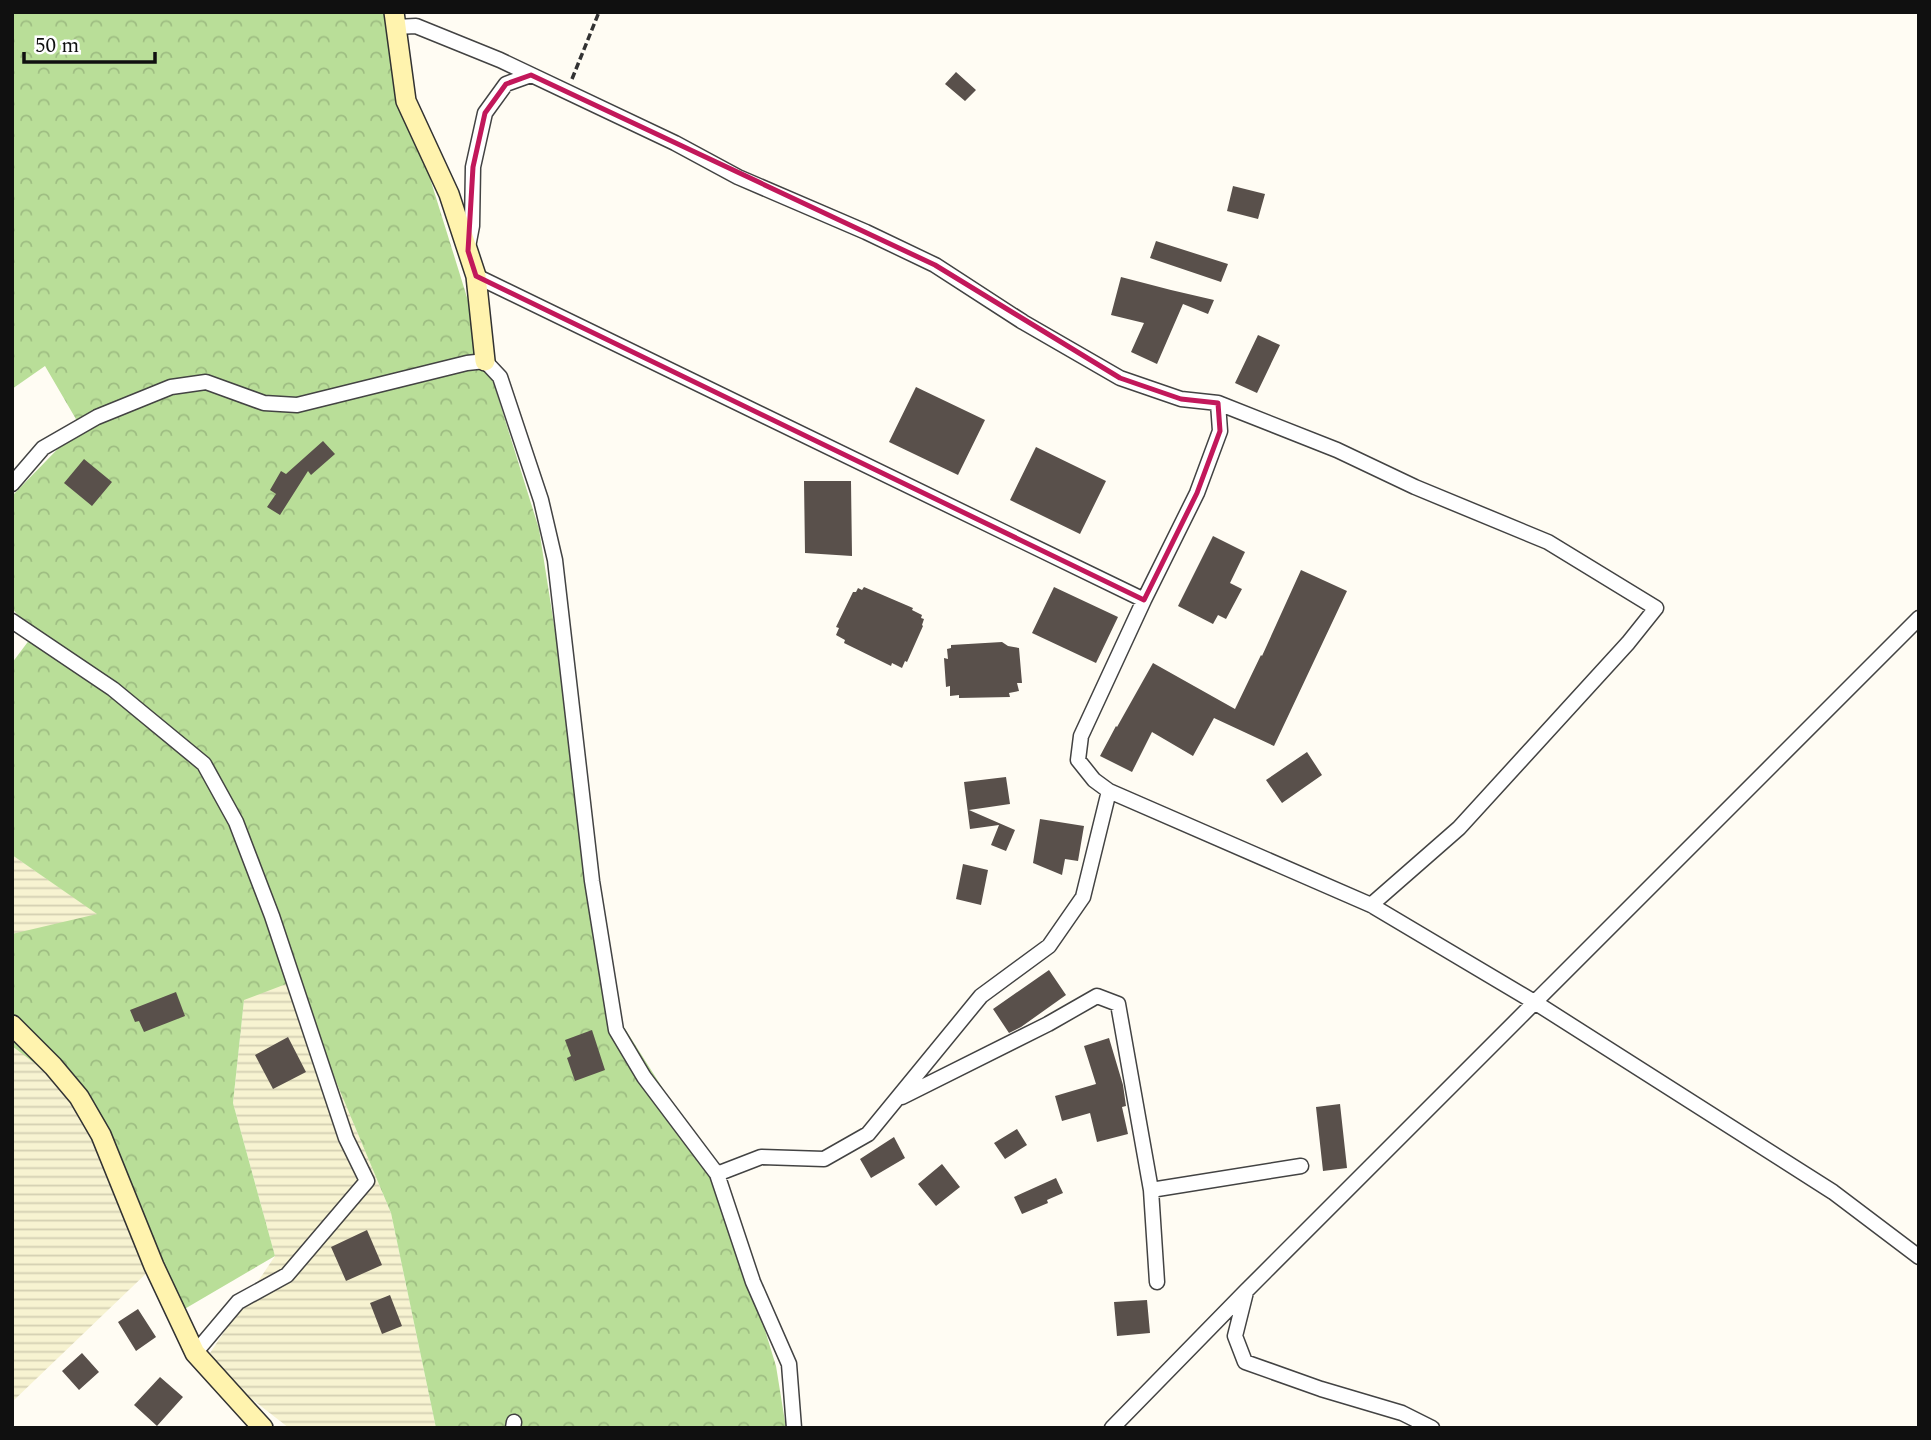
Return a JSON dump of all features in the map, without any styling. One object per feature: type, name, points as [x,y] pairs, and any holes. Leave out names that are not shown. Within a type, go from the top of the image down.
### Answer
[{"type":"street","points":[[794,1428],[789,1364],[754,1282],[717,1174],[644,1077],[616,1030],[592,881],[555,560],[541,500],[499,377],[485,361],[476,276],[468,251],[449,194],[406,101],[395,20],[500,60],[675,143],[738,177],[935,265],[1023,322],[1120,378],[1181,399],[1218,403],[1336,450],[1415,487],[1548,542],[1656,608],[1628,643],[1459,828],[1371,905]]},
{"type":"street","points":[[468,251],[472,226],[473,167],[485,113],[506,84],[531,75]]},
{"type":"street","points":[[476,276],[1144,600]]},
{"type":"street","points":[[12,484],[43,448],[97,417],[172,387],[206,382],[264,403],[297,405],[467,363],[485,361]]},
{"type":"street","points":[[1218,403],[1220,431],[1197,493],[1081,736],[1078,760],[1094,780],[1109,791],[1371,905],[1536,1003],[1833,1192],[1919,1257]]},
{"type":"street","points":[[1112,1428],[1919,618]]},
{"type":"street","points":[[12,621],[113,689],[204,764],[236,822],[272,916],[346,1138],[367,1181],[287,1275],[238,1302],[195,1353]]},
{"type":"street","points":[[717,1174],[761,1157],[824,1159],[868,1134],[981,996],[1049,946],[1083,897],[1109,791]]},
{"type":"street","points":[[897,1099],[1014,1042],[1097,996],[1118,1004],[1151,1190],[1157,1282]]},
{"type":"street","points":[[12,1025],[79,1097],[101,1135],[154,1266],[195,1353],[263,1428]]},
{"type":"street","points":[[1151,1190],[1301,1166]]},
{"type":"street","points":[[1246,1291],[1235,1336],[1245,1362],[1321,1389],[1402,1413],[1432,1428]]},
{"type":"path","points":[[567,92],[599,12]]},
{"type":"highlighted area","points":[[531,75],[935,265],[1120,378],[1181,399],[1218,403],[1220,431],[1197,493],[1144,600],[476,276],[468,251],[473,167],[485,113],[506,84]]},
{"type":"shaded area","points":[[12,855],[98,914],[12,940]]},
{"type":"shaded area","points":[[265,963],[294,981],[391,1213],[436,1428],[289,1428],[204,1362],[275,1256],[233,1103],[244,1000]]},
{"type":"shaded area","points":[[12,1044],[79,1097],[154,1266],[12,1402]]},
{"type":"green space","points":[[12,12],[389,12],[406,101],[539,529],[615,1013],[717,1174],[776,1366],[786,1428],[436,1428],[391,1213],[294,981],[244,1000],[233,1103],[275,1256],[176,1314],[79,1097],[12,1046],[12,934],[97,914],[12,855],[12,663],[33,635],[12,608],[12,496],[80,426],[45,366],[12,389]]},
{"type":"building","points":[[956,72],[976,90],[965,101],[945,84]]},
{"type":"building","points":[[1233,186],[1265,194],[1258,219],[1227,211]]},
{"type":"building","points":[[1156,241],[1228,264],[1221,282],[1150,258]]},
{"type":"building","points":[[1121,277],[1214,300],[1208,314],[1183,304],[1157,364],[1131,352],[1144,323],[1111,315]]},
{"type":"building","points":[[1258,335],[1280,345],[1257,393],[1235,383]]},
{"type":"building","points":[[916,387],[985,420],[958,475],[889,442]]},
{"type":"building","points":[[323,441],[335,454],[311,475],[308,471],[280,515],[267,507],[276,494],[270,490],[281,471],[286,474]]},
{"type":"building","points":[[1036,447],[1106,481],[1080,534],[1010,500]]},
{"type":"building","points":[[84,459],[112,482],[92,506],[64,483]]},
{"type":"building","points":[[804,481],[851,481],[852,556],[805,553]]},
{"type":"building","points":[[1213,536],[1245,552],[1230,583],[1242,589],[1226,619],[1218,615],[1213,624],[1178,606]]},
{"type":"building","points":[[1301,570],[1347,591],[1274,746],[1214,718],[1193,756],[1152,732],[1132,772],[1100,756],[1153,663],[1235,709]]},
{"type":"building","points":[[864,587],[913,608],[912,610],[924,619],[907,662],[905,661],[902,668],[892,663],[891,666],[844,643],[845,640],[836,635],[839,628],[836,627],[853,592]]},
{"type":"building","points":[[1054,587],[1118,617],[1096,663],[1032,633]]},
{"type":"building","points":[[1002,642],[1019,648],[1022,683],[1017,683],[1019,691],[1009,693],[1010,697],[950,696],[950,686],[946,687],[944,658],[948,659],[947,649],[951,648],[951,645]]},
{"type":"building","points":[[1307,752],[1322,775],[1282,803],[1266,780]]},
{"type":"building","points":[[1006,777],[1010,804],[969,810],[1015,830],[1006,851],[991,845],[999,825],[970,829],[964,782]]},
{"type":"building","points":[[1040,819],[1084,826],[1078,861],[1065,859],[1062,875],[1033,863]]},
{"type":"building","points":[[963,864],[988,870],[981,905],[956,899]]},
{"type":"building","points":[[1049,970],[1066,995],[1009,1033],[993,1009]]},
{"type":"building","points":[[176,992],[185,1016],[144,1032],[139,1021],[135,1022],[130,1010]]},
{"type":"building","points":[[592,1030],[605,1070],[575,1081],[567,1058],[571,1056],[565,1040]]},
{"type":"building","points":[[288,1037],[306,1072],[273,1089],[255,1055]]},
{"type":"building","points":[[1109,1038],[1123,1085],[1126,1106],[1122,1107],[1128,1134],[1097,1142],[1090,1113],[1062,1121],[1055,1096],[1096,1084],[1084,1046]]},
{"type":"building","points":[[1340,1104],[1347,1168],[1323,1171],[1316,1107]]},
{"type":"building","points":[[1017,1129],[1027,1145],[1005,1159],[994,1143]]},
{"type":"building","points":[[894,1137],[905,1158],[871,1178],[860,1159]]},
{"type":"building","points":[[942,1164],[960,1187],[936,1206],[918,1184]]},
{"type":"building","points":[[1056,1178],[1063,1193],[1022,1214],[1014,1197]]},
{"type":"building","points":[[367,1230],[382,1265],[346,1281],[331,1247]]},
{"type":"building","points":[[390,1295],[402,1326],[382,1334],[370,1303]]},
{"type":"building","points":[[1147,1300],[1150,1333],[1117,1336],[1114,1302]]},
{"type":"building","points":[[138,1309],[156,1337],[136,1351],[118,1322]]},
{"type":"building","points":[[82,1353],[99,1372],[79,1390],[62,1371]]},
{"type":"building","points":[[160,1377],[183,1397],[157,1426],[134,1405]]}]
